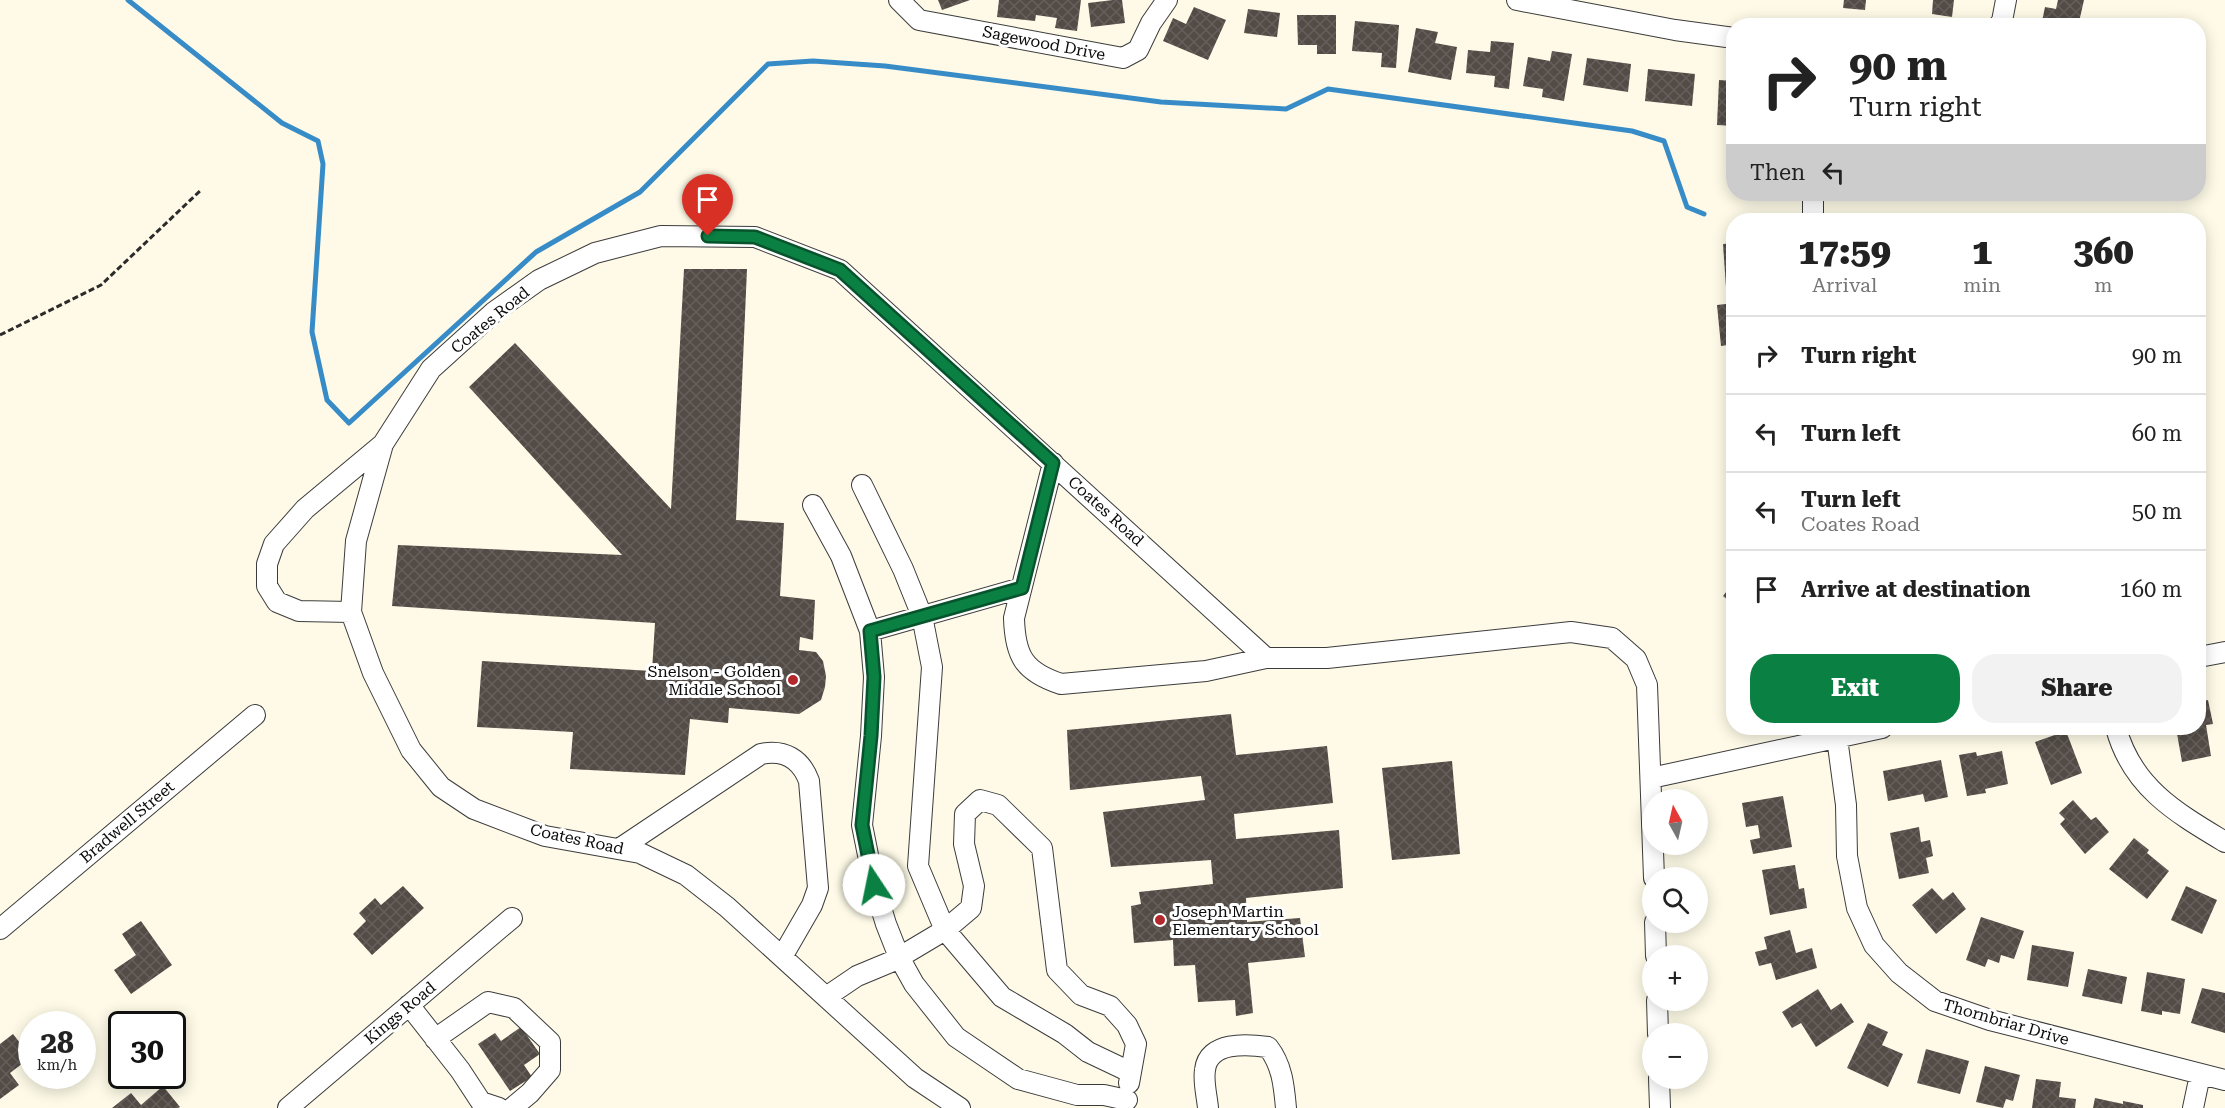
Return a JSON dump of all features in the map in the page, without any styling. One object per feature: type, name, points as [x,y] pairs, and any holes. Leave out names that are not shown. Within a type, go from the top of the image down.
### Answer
[{"type":"street","name":"Sagewood Drive","points":[[899,0],[919,20],[1123,58],[1138,50],[1151,23],[1167,0]]},
{"type":"street","points":[[1517,0],[1675,30],[1726,37]]},
{"type":"street","points":[[2003,18],[2006,0]]},
{"type":"street","name":"Coates Road","points":[[960,1108],[915,1078],[727,907],[686,875],[640,853],[545,836],[474,809],[441,787],[411,750],[373,673],[351,612],[356,541],[383,444],[431,369],[494,312],[539,280],[595,253],[661,236],[755,237],[840,270],[1266,658]]},
{"type":"street","points":[[351,612],[299,611],[277,602],[267,586],[267,564],[274,544],[305,509],[383,444]]},
{"type":"street","points":[[1053,463],[1014,618],[1018,654],[1034,672],[1061,684],[1206,671],[1266,658],[1327,658],[1571,632],[1612,638],[1636,659],[1647,685],[1654,867]]},
{"type":"street","points":[[862,485],[903,569],[922,616],[932,667],[918,866],[945,930],[1002,997],[1065,1034],[1088,1052],[1130,1072]]},
{"type":"street","points":[[813,504],[841,556],[870,631],[874,677],[862,825],[874,885],[899,957],[914,984],[956,1037],[1018,1079],[1077,1095],[1104,1095],[1126,1104],[1136,1044],[1127,1025],[1110,1006],[1081,995],[1057,970],[1042,848],[998,805],[980,800],[965,814],[964,844],[974,886],[971,908],[945,930],[899,957],[857,976],[826,997]]},
{"type":"street","points":[[870,631],[1022,588]]},
{"type":"street","points":[[2206,656],[2225,652]]},
{"type":"street","name":"Bradwell Street","points":[[0,929],[255,715]]},
{"type":"street","points":[[1651,778],[1850,735]]},
{"type":"street","points":[[2118,735],[2122,749],[2150,789],[2184,817],[2225,842]]},
{"type":"street","name":"Thornbriar Drive","points":[[1837,738],[1846,805],[1848,856],[1857,908],[1874,945],[1899,973],[1935,1001],[1990,1020],[2225,1080]]},
{"type":"street","points":[[619,849],[761,754],[774,752],[786,754],[798,761],[809,781],[818,888],[812,905],[782,957]]},
{"type":"street","name":"Kings Road","points":[[288,1108],[512,918]]},
{"type":"street","points":[[435,1039],[488,1002],[514,1008],[550,1042],[550,1070],[531,1093],[512,1108]]},
{"type":"street","points":[[409,1005],[481,1102],[499,1108]]},
{"type":"street","points":[[1208,1108],[1205,1069],[1213,1054],[1230,1046],[1248,1044],[1268,1047],[1277,1059],[1284,1086],[1286,1108]]},
{"type":"street","points":[[2193,1108],[2200,1075]]},
{"type":"street","points":[[1659,1089],[1660,1108]]},
{"type":"path","points":[[0,335],[101,285],[201,190]]},
{"type":"building","points":[[938,0],[970,0],[942,10]]},
{"type":"building","points":[[999,0],[1081,0],[1077,31],[1055,28],[1057,18],[1036,15],[1035,21],[997,17]]},
{"type":"building","points":[[1122,0],[1125,23],[1091,27],[1088,3]]},
{"type":"building","points":[[1844,0],[1866,0],[1865,10],[1843,8]]},
{"type":"building","points":[[1933,0],[1954,0],[1952,17],[1932,14]]},
{"type":"building","points":[[2058,0],[2084,0],[2080,18],[2043,18],[2045,7],[2056,9]]},
{"type":"building","points":[[1194,7],[1226,20],[1208,60],[1163,41],[1173,18],[1186,24]]},
{"type":"building","points":[[1248,9],[1280,13],[1277,37],[1244,33]]},
{"type":"building","points":[[1297,15],[1336,15],[1336,54],[1317,54],[1317,45],[1298,45]]},
{"type":"building","points":[[1355,21],[1399,25],[1396,68],[1381,67],[1382,53],[1352,51]]},
{"type":"building","points":[[1416,28],[1438,32],[1435,43],[1457,47],[1451,80],[1408,72]]},
{"type":"building","points":[[1491,41],[1514,43],[1509,89],[1494,87],[1495,76],[1466,73],[1468,50],[1490,52]]},
{"type":"building","points":[[1552,51],[1572,54],[1564,101],[1542,97],[1543,89],[1523,86],[1528,57],[1550,61]]},
{"type":"building","points":[[1587,58],[1631,64],[1628,92],[1583,85]]},
{"type":"building","points":[[1648,69],[1695,74],[1692,106],[1645,101]]},
{"type":"building","points":[[1719,80],[1726,80],[1726,126],[1717,125]]},
{"type":"building","points":[[1723,244],[1726,244],[1726,287]]},
{"type":"building","points":[[684,269],[747,269],[736,520],[784,523],[780,596],[815,600],[813,640],[800,637],[799,650],[816,652],[823,661],[826,676],[825,687],[821,700],[799,714],[729,708],[728,723],[690,719],[685,775],[570,769],[573,732],[477,727],[482,661],[652,671],[655,623],[392,606],[398,545],[622,555],[469,387],[515,343],[671,509]]},
{"type":"building","points":[[1726,304],[1726,345],[1721,346],[1717,305]]},
{"type":"building","points":[[2206,700],[2208,700],[2213,724],[2206,725]]},
{"type":"building","points":[[1231,714],[1236,755],[1327,746],[1333,803],[1234,814],[1236,839],[1339,830],[1343,888],[1246,898],[1247,922],[1300,918],[1305,957],[1248,963],[1253,1013],[1236,1016],[1235,1000],[1198,1002],[1195,965],[1174,966],[1173,940],[1134,943],[1131,906],[1141,904],[1139,892],[1213,884],[1211,860],[1111,867],[1103,812],[1205,800],[1201,776],[1070,790],[1067,730]]},
{"type":"building","points":[[2206,725],[2211,756],[2182,762],[2177,735],[2206,735]]},
{"type":"building","points":[[2055,735],[2068,735],[2082,773],[2051,785],[2035,742]]},
{"type":"building","points":[[2002,751],[2008,784],[1985,789],[1986,793],[1967,796],[1959,755],[1976,752],[1977,756]]},
{"type":"building","points":[[1941,760],[1948,797],[1925,802],[1923,794],[1888,801],[1883,771]]},
{"type":"building","points":[[1452,761],[1460,854],[1392,860],[1382,768]]},
{"type":"building","points":[[1783,796],[1792,847],[1753,854],[1750,840],[1760,838],[1758,825],[1746,827],[1742,803]]},
{"type":"building","points":[[2073,800],[2091,820],[2096,817],[2109,832],[2085,854],[2060,824],[2065,819],[2059,813]]},
{"type":"building","points":[[1919,827],[1921,842],[1930,840],[1933,856],[1926,858],[1929,873],[1899,879],[1890,833]]},
{"type":"building","points":[[2134,838],[2149,850],[2147,853],[2169,871],[2147,899],[2109,869]]},
{"type":"building","points":[[1795,865],[1799,889],[1804,888],[1807,908],[1770,915],[1762,870]]},
{"type":"building","points":[[403,886],[424,908],[372,955],[353,934],[366,921],[359,913],[375,898],[381,905]]},
{"type":"building","points":[[2186,886],[2217,900],[2202,934],[2171,920]]},
{"type":"building","points":[[1932,888],[1943,900],[1953,892],[1966,909],[1936,934],[1912,905]]},
{"type":"building","points":[[1981,917],[2024,931],[2014,959],[2001,955],[1999,963],[1988,959],[1985,967],[1966,960]]},
{"type":"building","points":[[141,921],[172,965],[131,994],[114,970],[136,955],[122,934]]},
{"type":"building","points":[[1790,930],[1796,953],[1812,948],[1817,968],[1776,980],[1771,963],[1759,966],[1755,952],[1767,949],[1764,937]]},
{"type":"building","points":[[2032,945],[2074,952],[2068,987],[2027,980]]},
{"type":"building","points":[[2088,969],[2127,977],[2122,1004],[2082,996]]},
{"type":"building","points":[[2147,972],[2185,979],[2180,1014],[2162,1011],[2162,1015],[2141,1011]]},
{"type":"building","points":[[2202,988],[2225,993],[2225,1033],[2191,1023]]},
{"type":"building","points":[[1818,989],[1831,1010],[1841,1003],[1854,1022],[1816,1047],[1801,1023],[1792,1028],[1782,1012]]},
{"type":"building","points":[[1868,1023],[1888,1032],[1882,1045],[1903,1054],[1888,1087],[1847,1068]]},
{"type":"building","points":[[521,1027],[540,1054],[524,1065],[532,1077],[510,1091],[478,1044],[495,1033],[501,1041]]},
{"type":"building","points":[[13,1034],[18,1040],[18,1067],[10,1073],[18,1086],[0,1099],[0,1044]]},
{"type":"building","points":[[1926,1049],[1969,1061],[1960,1094],[1917,1083]]},
{"type":"building","points":[[1985,1066],[2020,1075],[2013,1101],[2006,1099],[2003,1108],[1976,1102]]},
{"type":"building","points":[[2036,1079],[2061,1082],[2059,1097],[2076,1099],[2075,1108],[2032,1108]]},
{"type":"building","points":[[160,1089],[165,1089],[180,1107],[112,1108],[131,1093],[141,1105]]},
{"type":"building","points":[[2095,1098],[2123,1104],[2123,1101],[2143,1105],[2143,1108],[2093,1108]]},
{"type":"waterway","points":[[128,0],[282,123],[318,141],[323,164],[312,332],[327,400],[349,423],[536,252],[640,192],[768,64],[813,61],[885,66],[1161,102],[1286,109],[1328,89],[1632,131],[1664,141],[1687,207],[1704,214]]},
{"type":"place","name":"Snelson - Golden Middle School","points":[[793,680]]},
{"type":"place","name":"Joseph Martin Elementary School","points":[[1160,920]]},
{"type":"route","points":[[708,236],[755,237],[840,270],[1053,463],[1022,588],[870,631],[874,677],[862,825],[874,885]]}]
